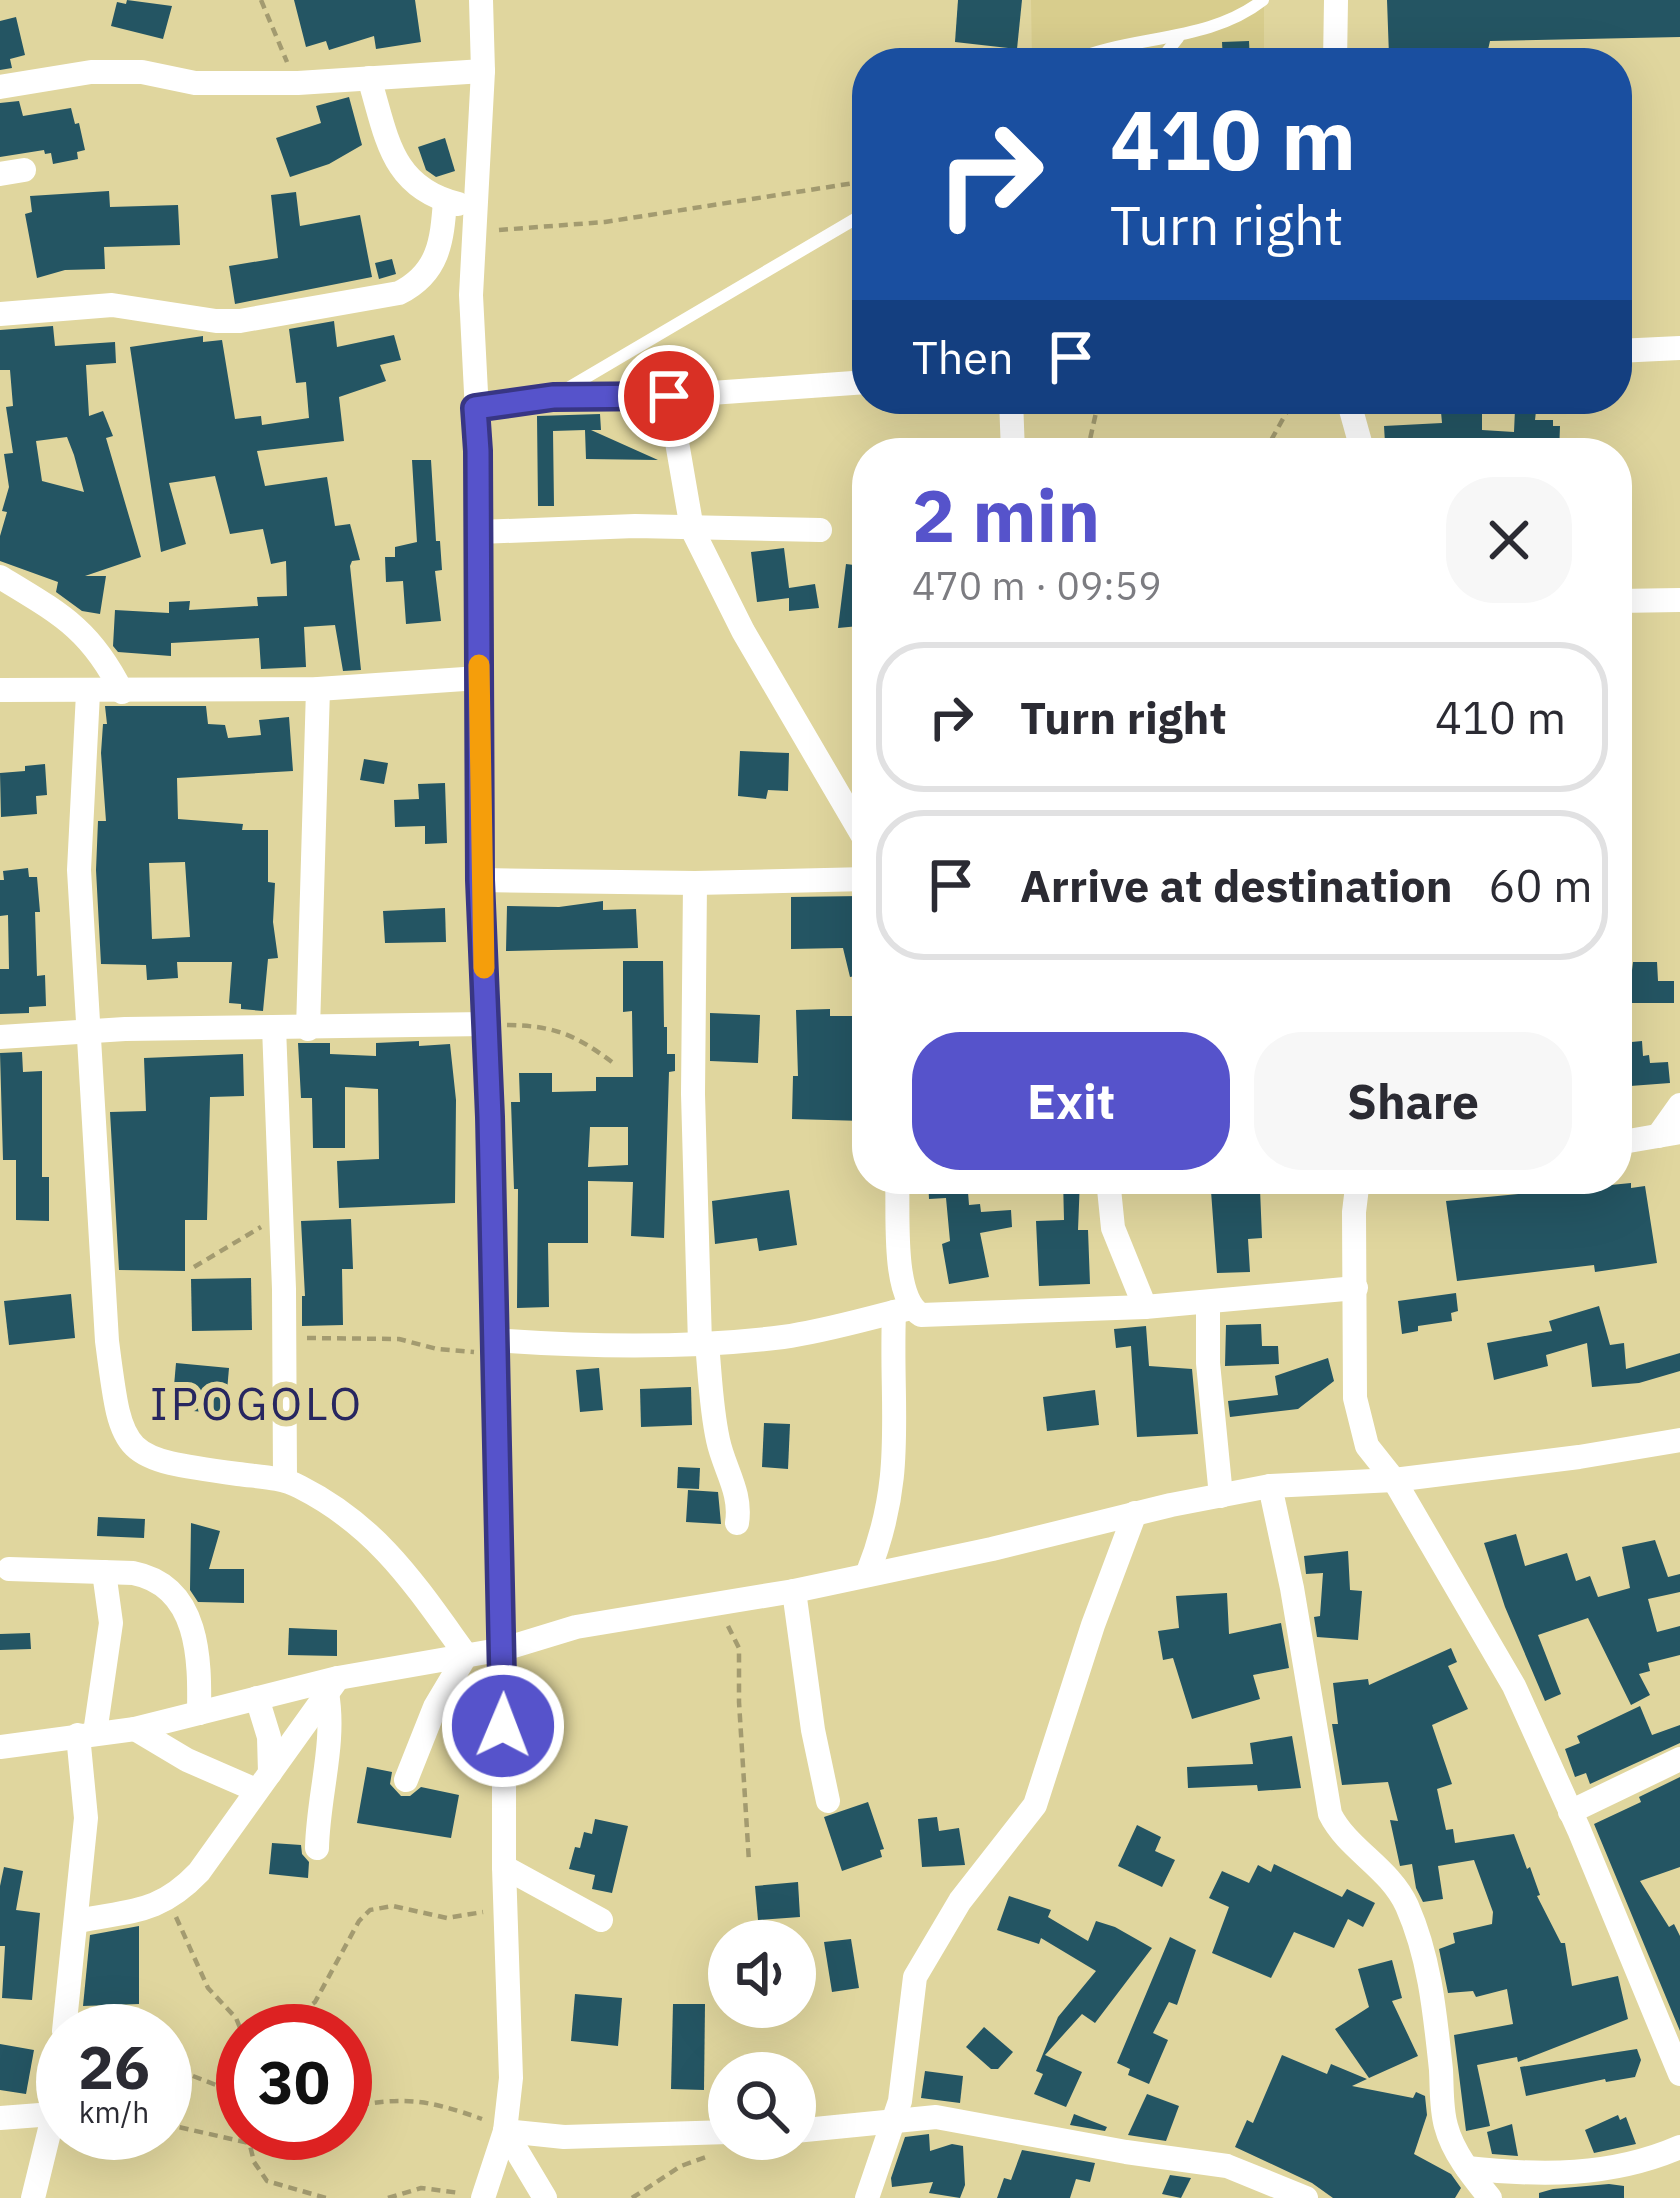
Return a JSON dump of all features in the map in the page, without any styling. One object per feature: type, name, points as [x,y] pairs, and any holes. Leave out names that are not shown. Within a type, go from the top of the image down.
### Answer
[{"type":"street","points":[[482,0],[483,71],[471,295],[480,880],[504,1648],[511,2078],[505,2128],[483,2198]]},
{"type":"street","points":[[1335,48],[1336,0]]},
{"type":"street","points":[[0,87],[108,72],[142,72],[195,83],[298,83],[483,71]]},
{"type":"street","points":[[369,78],[401,171],[415,185],[475,219]]},
{"type":"street","points":[[0,314],[112,305],[241,321],[399,293],[419,283],[439,252],[445,201]]},
{"type":"street","points":[[1632,349],[1680,347]]},
{"type":"street","points":[[475,408],[553,397],[669,396],[852,383]]},
{"type":"street","points":[[669,396],[692,529],[743,631],[852,817]]},
{"type":"street","points":[[478,532],[635,526],[820,530]]},
{"type":"street","points":[[0,577],[88,636],[122,692]]},
{"type":"street","points":[[1632,601],[1680,600]]},
{"type":"street","points":[[0,690],[318,689],[479,678]]},
{"type":"street","points":[[308,1029],[318,689]]},
{"type":"street","points":[[88,693],[79,870],[107,1341],[122,1428],[128,1441],[152,1459],[285,1480],[358,1522],[383,1546],[466,1654]]},
{"type":"street","points":[[480,880],[852,879]]},
{"type":"street","points":[[695,883],[692,1074],[704,1343],[714,1420],[736,1490],[737,1523]]},
{"type":"street","points":[[0,1037],[486,1024]]},
{"type":"street","points":[[274,1028],[285,1480]]},
{"type":"street","points":[[1632,1140],[1669,1134],[1680,1106]]},
{"type":"street","points":[[867,1575],[885,1531],[892,1496],[902,1310],[898,1194]]},
{"type":"street","points":[[1110,1194],[1118,1245],[1144,1307]]},
{"type":"street","points":[[1356,1194],[1355,1398],[1367,1446],[1394,1480],[1504,1666],[1680,2074]]},
{"type":"street","points":[[494,1347],[704,1343],[784,1337],[857,1324],[902,1310],[950,1315],[1144,1307],[1356,1288]]},
{"type":"street","points":[[1208,1302],[1208,1363],[1221,1496]]},
{"type":"street","points":[[0,1747],[135,1729],[257,1698],[504,1648],[576,1627],[794,1591],[1270,1486],[1394,1480],[1680,1440]]},
{"type":"street","points":[[1270,1486],[1330,1814],[1340,1834],[1378,1865],[1405,1902],[1423,1951],[1431,1994],[1445,2126],[1467,2168],[1490,2198]]},
{"type":"street","points":[[867,2198],[904,2078],[915,1977],[960,1901],[1035,1805],[1135,1513]]},
{"type":"street","points":[[9,1569],[145,1575],[188,1616],[199,1652],[199,1713]]},
{"type":"street","points":[[67,2004],[86,1818],[87,1734],[111,1622],[104,1572]]},
{"type":"street","points":[[794,1591],[828,1801]]},
{"type":"street","points":[[406,1780],[435,1707],[466,1654]]},
{"type":"street","points":[[78,1921],[167,1901],[199,1871],[332,1686]]},
{"type":"street","points":[[317,1848],[320,1792],[332,1729],[332,1686]]},
{"type":"street","points":[[257,1698],[269,1737],[263,1781]]},
{"type":"street","points":[[135,1729],[188,1760],[263,1781]]},
{"type":"street","points":[[1570,1812],[1680,1759]]},
{"type":"street","points":[[504,1868],[601,1920]]},
{"type":"street","points":[[0,2118],[36,2115]]},
{"type":"street","points":[[816,2129],[936,2117],[1227,2166],[1306,2198]]},
{"type":"street","points":[[505,2128],[564,2137],[708,2140]]},
{"type":"street","points":[[505,2128],[545,2198]]},
{"type":"street","points":[[1467,2168],[1577,2173],[1643,2162],[1680,2147]]},
{"type":"street","points":[[33,2198],[42,2160]]},
{"type":"street","points":[[879,2163],[884,2198]]},
{"type":"lane","points":[[1106,48],[1179,37],[1263,0]]},
{"type":"lane","points":[[1170,48],[1179,37]]},
{"type":"lane","points":[[553,397],[852,221]]},
{"type":"path","points":[[261,0],[298,83]]},
{"type":"path","points":[[475,219],[605,222],[852,183]]},
{"type":"path","points":[[486,1024],[557,1029],[616,1065]]},
{"type":"path","points":[[194,1267],[280,1218]]},
{"type":"path","points":[[284,1338],[399,1339],[437,1349],[494,1347]]},
{"type":"path","points":[[724,1603],[729,1631],[739,1648],[749,1862]]},
{"type":"path","points":[[167,1901],[208,1988],[223,2004]]},
{"type":"path","points":[[312,2004],[359,1921],[374,1908],[394,1906],[447,1918],[506,1906]]},
{"type":"path","points":[[372,2103],[402,2098],[444,2105],[505,2128]]},
{"type":"path","points":[[632,2198],[681,2166],[708,2157]]},
{"type":"path","points":[[253,2160],[270,2184],[326,2198]]},
{"type":"path","points":[[388,2198],[421,2188],[483,2198]]},
{"type":"shaded area","points":[[1031,0],[1264,0],[1264,48],[1032,48]]},
{"type":"building","points":[[127,0],[172,6],[163,39],[111,26],[117,2],[126,4]]},
{"type":"building","points":[[294,0],[415,0],[421,42],[376,49],[374,36],[329,50],[326,41],[306,47]]},
{"type":"building","points":[[958,0],[1022,0],[1017,48],[955,42]]},
{"type":"building","points":[[1387,0],[1680,0],[1680,37],[1490,41],[1488,48],[1389,48]]},
{"type":"building","points":[[16,17],[25,55],[10,59],[12,68],[0,70],[0,21]]},
{"type":"building","points":[[1249,41],[1249,48],[1222,48],[1222,42]]},
{"type":"building","points":[[349,97],[362,145],[329,164],[290,177],[276,138],[321,123],[316,106]]},
{"type":"building","points":[[19,101],[23,116],[71,108],[85,150],[77,152],[78,159],[53,164],[51,153],[44,150],[0,157],[0,103]]},
{"type":"building","points":[[445,138],[455,171],[436,177],[426,170],[418,147]]},
{"type":"building","points":[[109,191],[110,207],[178,205],[180,245],[104,247],[105,269],[65,270],[37,278],[25,214],[32,212],[30,196]]},
{"type":"building","points":[[296,192],[300,226],[360,215],[372,277],[235,304],[229,266],[278,258],[271,195]]},
{"type":"building","points":[[392,259],[396,274],[379,279],[375,263]]},
{"type":"building","points":[[334,321],[337,347],[394,335],[401,360],[380,365],[386,381],[339,397],[344,441],[257,451],[265,486],[327,477],[335,526],[350,524],[360,560],[350,566],[361,670],[343,671],[335,625],[304,627],[306,667],[261,669],[259,638],[171,643],[171,656],[118,652],[113,646],[115,610],[169,613],[169,602],[190,601],[189,610],[258,606],[257,597],[287,596],[286,561],[271,564],[263,529],[230,534],[215,476],[169,483],[186,544],[161,552],[130,347],[203,336],[203,342],[222,340],[235,419],[261,416],[262,425],[309,418],[306,382],[296,383],[289,329]]},
{"type":"building","points":[[53,326],[55,346],[115,342],[116,363],[86,365],[89,416],[103,411],[113,436],[106,438],[141,557],[85,576],[106,576],[100,614],[82,611],[56,592],[58,582],[0,561],[7,512],[2,511],[9,487],[4,454],[13,453],[6,407],[13,406],[10,370],[0,370],[0,330]],"holes":[[[67,437],[84,492],[42,481],[36,441]]]},
{"type":"building","points":[[600,414],[601,430],[591,430],[658,460],[586,459],[585,430],[553,431],[554,506],[538,506],[537,416]]},
{"type":"building","points":[[1441,414],[1482,414],[1482,430],[1514,432],[1515,414],[1536,414],[1535,420],[1553,420],[1553,426],[1560,426],[1560,438],[1385,438],[1384,426],[1442,423]]},
{"type":"building","points":[[412,460],[431,460],[442,570],[435,571],[441,621],[406,624],[403,581],[386,582],[385,557],[395,557],[395,547],[417,542]]},
{"type":"building","points":[[784,548],[789,588],[815,584],[819,608],[789,611],[789,598],[757,602],[751,552]]},
{"type":"building","points":[[846,564],[852,565],[852,627],[838,628]]},
{"type":"building","points":[[105,706],[206,706],[208,724],[225,725],[228,738],[261,735],[259,720],[289,717],[293,771],[177,778],[178,819],[268,830],[268,882],[275,883],[278,958],[268,959],[263,1011],[229,1003],[232,962],[177,962],[178,978],[147,980],[146,965],[101,964],[96,870],[98,821],[106,821],[101,753],[103,724],[107,724]],"holes":[[[185,862],[190,937],[152,939],[149,863]]]},
{"type":"building","points":[[740,751],[789,753],[788,791],[768,790],[766,799],[738,796]]},
{"type":"building","points":[[364,759],[388,763],[384,784],[360,780]]},
{"type":"building","points":[[45,764],[47,795],[36,796],[37,814],[1,817],[0,773]]},
{"type":"building","points":[[445,783],[447,843],[425,844],[425,826],[395,827],[394,800],[419,799],[418,784]]},
{"type":"building","points":[[28,868],[29,877],[37,877],[37,976],[45,975],[46,1006],[29,1007],[29,1013],[0,1014],[0,969],[9,969],[8,915],[0,916],[0,880],[4,880],[3,871]]},
{"type":"building","points":[[852,896],[852,977],[843,948],[791,949],[791,897]]},
{"type":"building","points":[[603,901],[603,910],[636,909],[638,948],[506,951],[507,906],[559,907]]},
{"type":"building","points":[[445,908],[446,942],[385,943],[383,911]]},
{"type":"building","points":[[623,961],[663,961],[667,1054],[675,1054],[675,1071],[669,1072],[664,1238],[631,1236],[633,1182],[588,1181],[588,1243],[548,1243],[549,1307],[517,1308],[518,1189],[514,1189],[511,1102],[520,1102],[519,1073],[552,1073],[552,1092],[596,1091],[596,1077],[633,1077],[632,1011],[623,1012]],"holes":[[[590,1127],[628,1127],[628,1165],[588,1167]]]},
{"type":"building","points":[[1633,962],[1657,962],[1658,981],[1674,981],[1674,1003],[1632,1003]]},
{"type":"building","points":[[830,1009],[830,1016],[852,1016],[852,1121],[792,1119],[793,1076],[798,1076],[796,1010]]},
{"type":"building","points":[[710,1013],[760,1015],[758,1063],[710,1061]]},
{"type":"building","points":[[419,1041],[419,1046],[450,1044],[456,1100],[455,1203],[339,1208],[337,1161],[379,1159],[378,1089],[345,1087],[345,1148],[313,1148],[312,1098],[301,1098],[298,1043],[330,1043],[330,1054],[376,1056],[376,1043]]},
{"type":"building","points":[[1642,1041],[1643,1056],[1649,1055],[1650,1063],[1668,1062],[1670,1083],[1632,1086],[1632,1042]]},
{"type":"building","points":[[22,1052],[23,1072],[42,1071],[42,1177],[49,1177],[49,1221],[16,1220],[16,1160],[3,1160],[0,1053]]},
{"type":"building","points":[[243,1054],[244,1096],[210,1097],[207,1220],[185,1220],[185,1271],[119,1270],[110,1112],[146,1111],[144,1058]]},
{"type":"building","points":[[1645,1186],[1657,1263],[1595,1272],[1594,1265],[1457,1281],[1446,1201],[1518,1194],[1632,1194],[1632,1188]]},
{"type":"building","points":[[789,1190],[797,1245],[759,1251],[757,1238],[715,1244],[712,1201]]},
{"type":"building","points":[[929,1194],[968,1194],[969,1205],[980,1204],[981,1212],[1011,1210],[1012,1227],[980,1233],[989,1277],[949,1284],[942,1244],[950,1241],[946,1198],[929,1199]]},
{"type":"building","points":[[1063,1194],[1079,1194],[1078,1230],[1088,1230],[1090,1284],[1039,1286],[1036,1221],[1064,1220]]},
{"type":"building","points":[[1211,1194],[1260,1194],[1262,1238],[1248,1239],[1250,1272],[1217,1273]]},
{"type":"building","points":[[351,1219],[353,1269],[342,1269],[343,1325],[302,1326],[301,1221]]},
{"type":"building","points":[[251,1278],[252,1330],[192,1331],[191,1279]]},
{"type":"building","points":[[1456,1293],[1458,1311],[1451,1313],[1452,1321],[1418,1326],[1418,1331],[1402,1334],[1398,1301]]},
{"type":"building","points":[[71,1294],[75,1338],[9,1345],[4,1301]]},
{"type":"building","points":[[1599,1306],[1610,1345],[1624,1343],[1626,1369],[1680,1353],[1680,1371],[1639,1383],[1592,1387],[1587,1343],[1546,1355],[1548,1366],[1494,1380],[1487,1343],[1552,1331],[1549,1321]]},
{"type":"building","points":[[1261,1324],[1262,1346],[1278,1346],[1279,1364],[1225,1366],[1226,1325]]},
{"type":"building","points":[[1146,1326],[1149,1366],[1192,1369],[1198,1434],[1137,1437],[1131,1346],[1116,1348],[1114,1329]]},
{"type":"building","points":[[1328,1358],[1334,1381],[1298,1409],[1230,1417],[1228,1401],[1278,1395],[1275,1376]]},
{"type":"building","points":[[176,1363],[229,1368],[225,1414],[172,1409]]},
{"type":"building","points":[[599,1368],[603,1410],[580,1412],[576,1370]]},
{"type":"building","points":[[691,1387],[692,1425],[641,1427],[640,1389]]},
{"type":"building","points":[[1095,1390],[1099,1425],[1047,1431],[1043,1397]]},
{"type":"building","points":[[764,1423],[790,1424],[788,1469],[762,1467]]},
{"type":"building","points":[[678,1467],[700,1468],[699,1489],[677,1488]]},
{"type":"building","points":[[688,1490],[718,1492],[721,1524],[686,1522]]},
{"type":"building","points":[[98,1517],[145,1519],[144,1538],[97,1536]]},
{"type":"building","points":[[191,1523],[220,1531],[209,1569],[244,1569],[244,1603],[198,1602],[190,1590]]},
{"type":"building","points":[[1516,1534],[1525,1566],[1567,1553],[1576,1581],[1590,1576],[1598,1597],[1630,1588],[1622,1547],[1655,1540],[1668,1577],[1680,1574],[1680,1592],[1648,1599],[1657,1632],[1680,1626],[1680,1655],[1648,1663],[1650,1671],[1639,1674],[1650,1695],[1631,1705],[1588,1618],[1538,1635],[1561,1694],[1545,1701],[1484,1543]]},
{"type":"building","points":[[1348,1551],[1350,1590],[1362,1591],[1358,1640],[1317,1637],[1314,1617],[1320,1616],[1323,1573],[1306,1574],[1304,1556]]},
{"type":"building","points":[[1227,1593],[1229,1634],[1281,1623],[1289,1668],[1253,1675],[1260,1699],[1192,1719],[1173,1658],[1163,1660],[1158,1631],[1179,1628],[1176,1596]]},
{"type":"building","points":[[289,1628],[337,1630],[337,1656],[288,1655]]},
{"type":"building","points":[[30,1633],[31,1649],[0,1650],[0,1634]]},
{"type":"building","points":[[1451,1648],[1457,1662],[1448,1666],[1468,1709],[1432,1725],[1452,1784],[1437,1789],[1446,1830],[1453,1829],[1455,1843],[1514,1834],[1537,1896],[1565,1943],[1572,1986],[1618,1976],[1628,2019],[1518,2062],[1517,2057],[1477,2065],[1490,2126],[1466,2131],[1454,2035],[1513,2024],[1507,1989],[1476,1997],[1473,1991],[1448,1993],[1439,1949],[1455,1943],[1453,1933],[1492,1924],[1493,1912],[1474,1860],[1438,1866],[1443,1899],[1423,1902],[1412,1864],[1400,1866],[1390,1820],[1398,1821],[1388,1782],[1342,1785],[1332,1724],[1338,1724],[1333,1683],[1368,1679],[1369,1685]]},
{"type":"building","points":[[1640,1706],[1652,1735],[1680,1725],[1680,1743],[1590,1784],[1586,1773],[1575,1777],[1565,1749],[1580,1743],[1577,1736]]},
{"type":"building","points":[[1292,1736],[1301,1788],[1188,1788],[1187,1767],[1253,1764],[1250,1743]]},
{"type":"building","points":[[367,1767],[392,1772],[390,1784],[401,1796],[410,1796],[421,1787],[459,1795],[451,1838],[357,1823]]},
{"type":"building","points":[[1680,1777],[1680,1867],[1640,1881],[1669,1927],[1674,1924],[1680,1936],[1680,2031],[1594,1824]]},
{"type":"building","points":[[868,1802],[884,1849],[880,1850],[882,1857],[842,1871],[824,1817]]},
{"type":"building","points":[[937,1817],[939,1831],[959,1828],[965,1865],[922,1867],[918,1819]]},
{"type":"building","points":[[595,1819],[628,1826],[612,1893],[592,1889],[595,1875],[569,1869],[575,1847],[580,1848],[584,1832],[592,1834]]},
{"type":"building","points":[[1137,1825],[1161,1837],[1155,1851],[1175,1860],[1162,1887],[1118,1866]]},
{"type":"building","points":[[272,1843],[301,1845],[309,1862],[308,1878],[269,1874]]},
{"type":"building","points":[[1274,1864],[1342,1897],[1347,1889],[1375,1903],[1363,1927],[1348,1919],[1334,1948],[1294,1932],[1271,1978],[1212,1953],[1229,1907],[1209,1898],[1222,1871],[1249,1883],[1258,1865],[1271,1872]]},
{"type":"building","points":[[4,1867],[23,1871],[16,1910],[40,1913],[32,2000],[2,1998],[5,1946],[0,1946],[0,1886]]},
{"type":"building","points":[[798,1882],[800,1917],[758,1920],[755,1886]]},
{"type":"building","points":[[1009,1896],[1051,1910],[1048,1917],[1088,1941],[1096,1921],[1152,1948],[1095,2023],[1082,2014],[1045,2055],[1082,2072],[1066,2107],[1034,2094],[1043,2074],[1036,2071],[1058,2017],[1096,1971],[1041,1938],[1039,1944],[997,1930]]},
{"type":"building","points":[[139,1926],[139,2004],[83,2004],[90,1935]]},
{"type":"building","points":[[1170,1937],[1196,1950],[1177,2005],[1169,2002],[1153,2033],[1168,2040],[1149,2084],[1128,2075],[1130,2069],[1117,2063]]},
{"type":"building","points":[[851,1939],[859,1988],[832,1992],[824,1942]]},
{"type":"building","points":[[1392,1960],[1402,1998],[1392,2001],[1418,2056],[1369,2078],[1335,2029],[1369,2007],[1358,1969]]},
{"type":"building","points":[[575,1994],[622,1998],[618,2046],[571,2041]]},
{"type":"building","points":[[673,2004],[705,2004],[704,2090],[671,2089]]},
{"type":"building","points":[[984,2027],[1013,2052],[998,2069],[991,2069],[966,2047]]},
{"type":"building","points":[[0,2044],[34,2050],[26,2094],[0,2090]]},
{"type":"building","points":[[1637,2049],[1641,2060],[1635,2077],[1526,2096],[1520,2067]]},
{"type":"building","points":[[1282,2055],[1327,2074],[1331,2064],[1367,2079],[1352,2086],[1413,2098],[1416,2092],[1425,2096],[1427,2115],[1414,2154],[1451,2174],[1461,2188],[1455,2198],[1333,2198],[1312,2183],[1235,2147],[1247,2120],[1253,2123]]},
{"type":"building","points":[[925,2071],[963,2076],[960,2103],[921,2098]]},
{"type":"building","points":[[1147,2094],[1179,2106],[1166,2141],[1128,2135]]},
{"type":"building","points":[[1074,2114],[1107,2127],[1105,2131],[1070,2125]]},
{"type":"building","points":[[1618,2115],[1620,2120],[1626,2117],[1636,2144],[1594,2153],[1585,2130]]},
{"type":"building","points":[[1512,2124],[1518,2156],[1492,2154],[1487,2132]]},
{"type":"building","points":[[929,2134],[930,2151],[952,2144],[963,2146],[965,2185],[960,2198],[929,2193],[933,2182],[892,2187],[905,2137]]},
{"type":"building","points":[[1022,2150],[1095,2163],[1090,2182],[1076,2179],[1070,2198],[997,2198],[1004,2178],[1011,2180]]},
{"type":"building","points":[[1170,2175],[1191,2178],[1181,2198],[1162,2194]]},
{"type":"building","points":[[1624,2186],[1624,2198],[1539,2198],[1539,2193],[1553,2189]]},
{"type":"slow traffic","points":[[479,665],[484,968]]},
{"type":"district","name":"IPOGOLO","points":[[257,1404]]},
{"type":"route","points":[[503,1726],[480,880],[475,408],[553,397],[669,396]]}]
